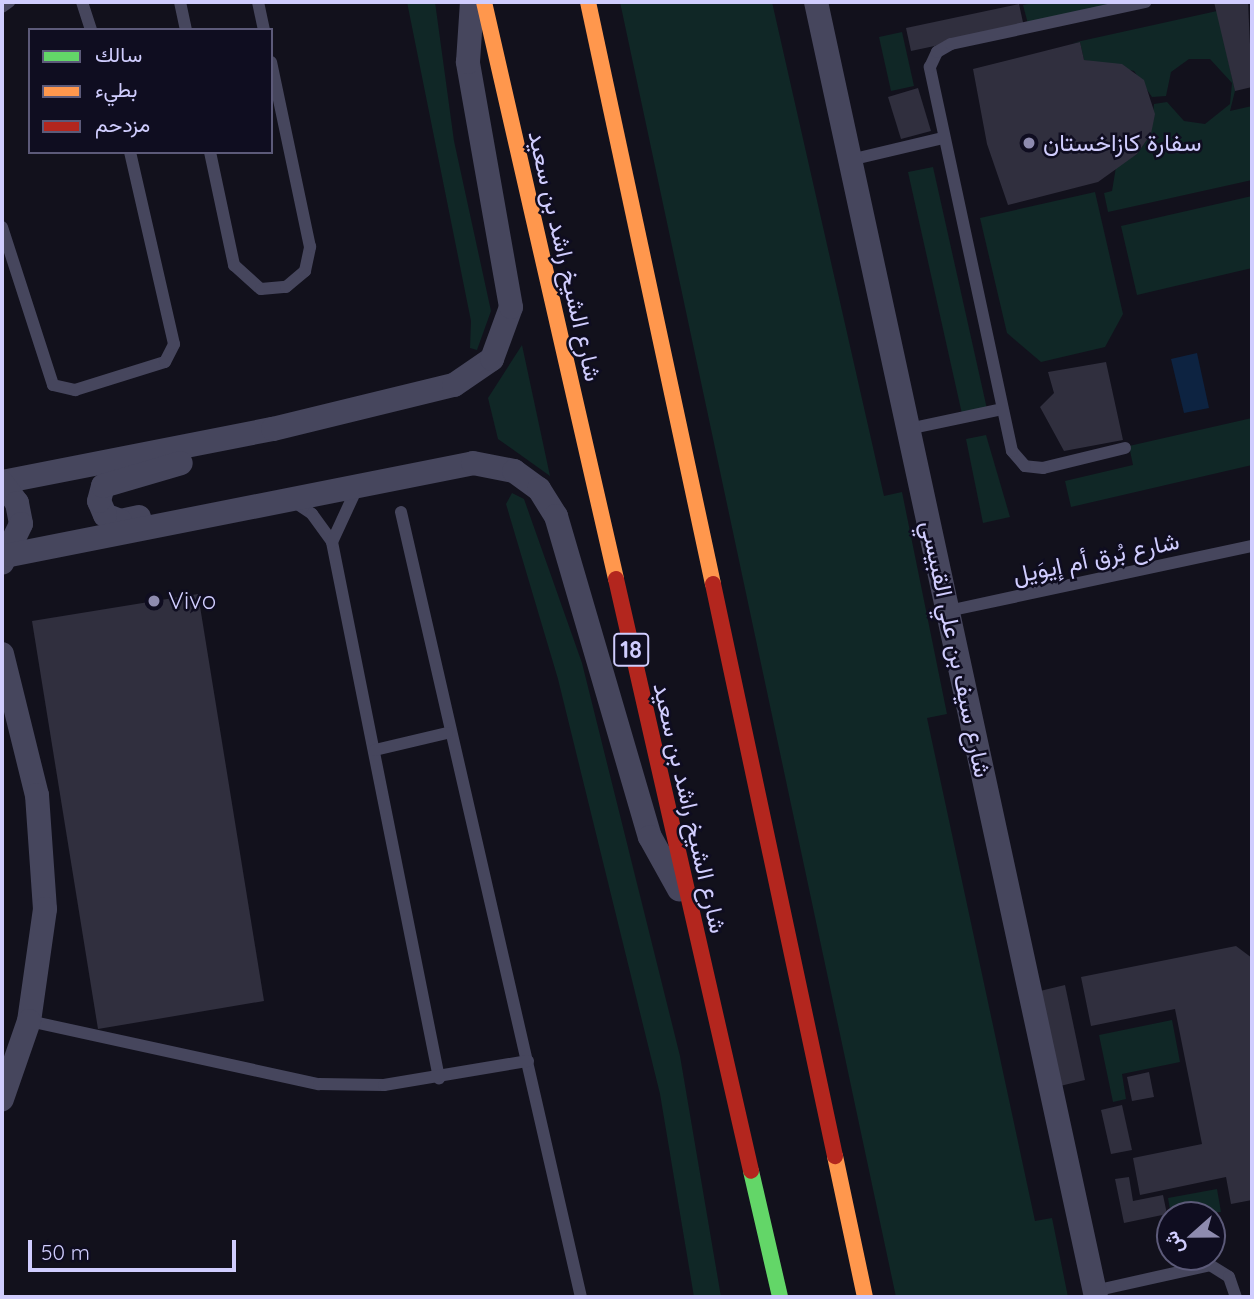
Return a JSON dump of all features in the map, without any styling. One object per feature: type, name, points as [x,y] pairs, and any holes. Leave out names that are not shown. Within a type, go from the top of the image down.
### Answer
[{"type":"main road","name":"شارع الشيخ راشد بن سعيد","points":[[484,2],[780,1297]]},
{"type":"main road","points":[[588,2],[865,1297]]},
{"type":"street","points":[[472,2],[468,62],[509,292],[506,334],[482,369],[454,385],[273,429],[2,482],[20,513],[6,559],[283,496],[362,481],[485,461],[514,471],[544,496],[558,523],[650,837],[688,901]]},
{"type":"street","name":"شارع سيف بن علي القبيسي","points":[[816,2],[1095,1294]]},
{"type":"street","points":[[273,429],[232,449],[109,481],[99,501],[105,515],[120,521],[248,491],[283,496]]},
{"type":"street","points":[[2,654],[37,795],[44,851],[45,909],[29,1021],[2,1099]]},
{"type":"lane","points":[[2,7],[9,2]]},
{"type":"lane","points":[[82,2],[90,28]]},
{"type":"lane","points":[[180,2],[186,28]]},
{"type":"lane","points":[[258,2],[264,28]]},
{"type":"lane","points":[[1125,448],[1043,468],[1025,466],[1012,451],[943,138],[930,67],[944,47],[1146,2]]},
{"type":"lane","points":[[210,154],[234,265],[261,289],[286,287],[305,271],[310,247],[273,71]]},
{"type":"lane","points":[[850,160],[943,138]]},
{"type":"lane","points":[[2,227],[54,385],[75,390],[165,362],[174,344],[130,154]]},
{"type":"lane","points":[[908,429],[1002,410]]},
{"type":"lane","points":[[332,542],[362,481]]},
{"type":"lane","points":[[283,496],[312,514],[332,542],[439,1078]]},
{"type":"lane","points":[[401,512],[447,733],[528,1061],[581,1297]]},
{"type":"lane","name":"شارع بُرق أم إيوَيل","points":[[948,611],[1252,545]]},
{"type":"lane","points":[[375,750],[447,733]]},
{"type":"lane","points":[[29,1021],[319,1084],[439,1078],[528,1061]]},
{"type":"lane","points":[[1095,1294],[1210,1265],[1229,1277],[1236,1297]]},
{"type":"green space","points":[[407,2],[435,2],[454,141],[491,311],[477,350],[470,348],[471,321]]},
{"type":"green space","points":[[620,2],[772,2],[884,496],[902,492],[947,714],[927,718],[1035,1221],[1052,1218],[1068,1297],[896,1297]]},
{"type":"green space","points":[[1037,2],[1132,2],[1028,24],[1023,5]]},
{"type":"green space","points":[[1217,11],[1235,91],[1230,111],[1252,106],[1252,180],[1108,212],[1104,193],[1112,191],[1116,167],[1137,154],[1151,134],[1154,104],[1167,102],[1184,121],[1205,124],[1230,104],[1232,83],[1210,59],[1189,59],[1171,72],[1166,96],[1152,97],[1134,71],[1084,60],[1080,42],[1072,43]]},
{"type":"green space","points":[[902,32],[914,86],[891,91],[879,37]]},
{"type":"green space","points":[[933,167],[987,409],[962,414],[908,172]]},
{"type":"green space","points":[[1095,192],[1123,314],[1105,347],[1041,362],[1007,333],[980,218]]},
{"type":"green space","points":[[1252,196],[1252,268],[1137,295],[1121,226]]},
{"type":"green space","points":[[522,345],[550,476],[498,439],[488,398]]},
{"type":"green space","points":[[1252,418],[1252,465],[1071,507],[1065,481],[1133,465],[1129,446]]},
{"type":"green space","points":[[986,435],[1010,517],[983,523],[966,439]]},
{"type":"green space","points":[[512,493],[524,499],[582,663],[680,1056],[721,1297],[694,1297],[660,1094],[558,679],[506,504]]},
{"type":"green space","points":[[1172,1020],[1180,1062],[1122,1074],[1126,1099],[1113,1102],[1099,1035]]},
{"type":"green space","points":[[1217,1189],[1219,1201],[1169,1201],[1168,1198]]},
{"type":"water","points":[[1197,353],[1209,408],[1184,413],[1171,359]]},
{"type":"building","points":[[1214,2],[1248,2],[1252,87],[1235,91]]},
{"type":"building","points":[[1019,4],[1024,27],[911,51],[906,28]]},
{"type":"building","points":[[1080,42],[1084,60],[1122,64],[1144,80],[1155,114],[1151,134],[1137,154],[1098,182],[1008,205],[987,144],[973,69]]},
{"type":"building","points":[[918,88],[931,131],[901,139],[888,97]]},
{"type":"building","points":[[1106,362],[1123,440],[1064,451],[1040,407],[1054,393],[1048,372]]},
{"type":"building","points":[[198,594],[264,1001],[98,1029],[32,621]]},
{"type":"building","points":[[1236,946],[1252,958],[1252,1200],[1231,1204],[1226,1177],[1140,1195],[1133,1158],[1202,1144],[1175,1009],[1091,1026],[1081,977]]},
{"type":"building","points":[[1065,985],[1085,1080],[1060,1086],[1040,991]]},
{"type":"building","points":[[1149,1072],[1154,1097],[1132,1101],[1127,1077]]},
{"type":"building","points":[[1122,1105],[1132,1150],[1111,1154],[1101,1110]]},
{"type":"building","points":[[1129,1177],[1133,1201],[1163,1195],[1164,1201],[1156,1201],[1156,1216],[1124,1223],[1115,1179]]},
{"type":"traffic: fast","points":[[751,1171],[780,1297]]},
{"type":"traffic: slow","points":[[484,2],[616,579]]},
{"type":"traffic: slow","points":[[588,2],[713,584]]},
{"type":"traffic: slow","points":[[835,1156],[865,1297]]},
{"type":"traffic: jam","points":[[616,579],[751,1171]]},
{"type":"traffic: jam","points":[[713,584],[835,1156]]},
{"type":"place","name":"سفارة كازاخستان","points":[[1029,143]]},
{"type":"place","name":"Vivo","points":[[154,601]]}]
